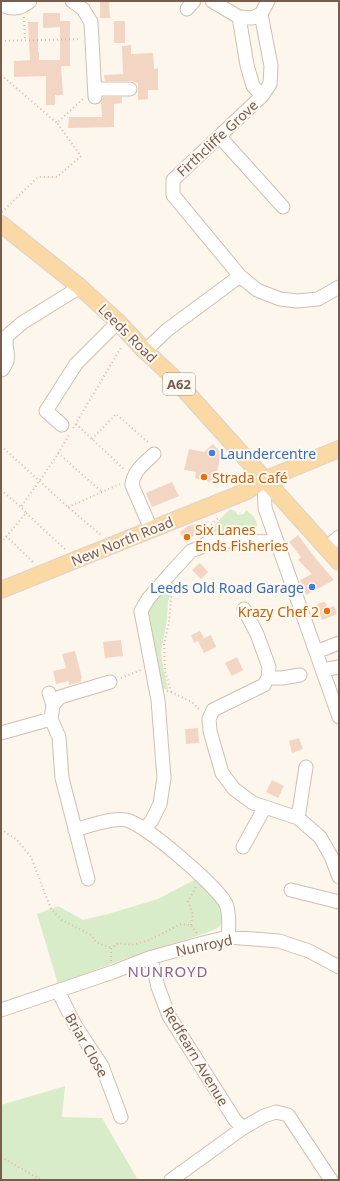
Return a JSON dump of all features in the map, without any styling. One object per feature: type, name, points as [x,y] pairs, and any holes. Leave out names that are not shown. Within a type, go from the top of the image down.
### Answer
[{"type":"main road","name":"Leeds Road","points":[[1,224],[80,287],[118,322],[145,351],[171,375],[339,562]]},
{"type":"main road","name":"New North Road","points":[[1,590],[247,491],[264,480],[339,449]]},
{"type":"street","points":[[72,1],[83,9],[91,22],[95,91],[130,89]]},
{"type":"street","points":[[212,1],[239,17],[252,18],[260,14],[268,1]]},
{"type":"street","points":[[1,4],[4,7],[14,8],[27,4]]},
{"type":"street","name":"Firthcliffe Grove","points":[[260,14],[271,66],[270,84],[262,96],[173,180],[173,195],[240,276],[258,290],[280,299],[297,301],[318,299],[339,287]]},
{"type":"street","name":"Firthcliffe Grove","points":[[239,17],[247,65],[253,86],[262,96]]},
{"type":"street","points":[[220,137],[283,207]]},
{"type":"street","points":[[145,351],[167,330],[240,276]]},
{"type":"street","points":[[2,370],[8,357],[5,339],[7,336],[22,323],[80,287]]},
{"type":"street","points":[[62,425],[46,411],[76,364],[118,322]]},
{"type":"street","points":[[151,529],[132,486],[135,473],[154,454]]},
{"type":"street","points":[[264,480],[265,508],[339,717]]},
{"type":"street","points":[[144,829],[152,820],[160,804],[164,778],[158,700],[141,611],[148,599],[173,570],[191,552],[209,542],[276,542]]},
{"type":"street","points":[[244,610],[258,634],[269,667],[268,678],[264,685],[213,710],[209,719],[210,731],[222,773],[234,789],[253,803],[298,818],[320,837],[331,856],[339,877]]},
{"type":"street","points":[[316,652],[339,643]]},
{"type":"street","points":[[322,670],[339,667]]},
{"type":"street","points":[[268,678],[282,678],[300,675]]},
{"type":"street","points":[[88,879],[62,778],[59,738],[51,719],[51,699],[110,682]]},
{"type":"street","points":[[1,734],[51,719]]},
{"type":"street","points":[[298,818],[306,767]]},
{"type":"street","points":[[243,847],[265,807]]},
{"type":"street","points":[[75,830],[111,820],[126,820],[144,829],[213,887],[226,904],[229,920],[228,937]]},
{"type":"street","points":[[291,890],[339,902]]},
{"type":"street","name":"Nunroyd","points":[[1,1010],[113,972],[149,958],[228,937],[279,941],[309,951],[338,964]]},
{"type":"street","name":"Redfearn Avenue","points":[[149,958],[169,1016],[235,1120],[243,1128]]},
{"type":"street","name":"Briar Close","points":[[58,991],[74,1024],[102,1066],[110,1103],[121,1117]]},
{"type":"street","points":[[171,1180],[243,1128],[264,1116],[276,1112],[288,1115],[331,1177]]},
{"type":"path","points":[[25,40],[27,4]]},
{"type":"path","points":[[1,40],[92,39]]},
{"type":"path","points":[[1,75],[57,123],[81,156],[57,177],[38,177],[1,213]]},
{"type":"path","points":[[57,123],[95,91]]},
{"type":"path","points":[[21,507],[58,453],[129,334]]},
{"type":"path","points":[[92,439],[116,414],[151,444],[154,454]]},
{"type":"path","points":[[68,507],[133,478],[76,423]]},
{"type":"path","points":[[1,446],[68,507],[113,545]]},
{"type":"path","points":[[58,453],[102,492]]},
{"type":"path","points":[[1,490],[21,507],[76,560]]},
{"type":"path","points":[[199,548],[201,537],[214,521],[227,510],[227,499]]},
{"type":"path","points":[[1,542],[2,539],[26,513]]},
{"type":"path","points":[[6,536],[44,573]]},
{"type":"path","points":[[171,692],[165,671],[164,644],[170,622],[171,598],[177,584],[177,577],[173,570]]},
{"type":"path","points":[[110,682],[152,666]]},
{"type":"path","points":[[156,691],[171,692],[192,702],[209,719]]},
{"type":"path","points":[[1,829],[17,840],[31,857],[51,909],[62,920],[91,935],[96,942],[111,948],[119,944],[132,945],[149,940],[181,924],[191,924]]},
{"type":"path","points":[[203,878],[188,902],[193,914],[191,924],[203,943]]},
{"type":"path","points":[[111,948],[110,959],[113,972]]},
{"type":"path","points":[[1,1156],[41,1180]]},
{"type":"green space","points":[[230,509],[235,511],[238,515],[244,514],[246,510],[249,512],[256,521],[257,529],[248,533],[234,534],[208,532]]},
{"type":"green space","points":[[172,577],[174,584],[168,601],[167,620],[161,652],[168,690],[160,688],[147,613],[149,603]]},
{"type":"green space","points":[[196,879],[210,893],[222,911],[223,922],[218,928],[119,961],[58,984],[37,914],[58,906],[83,920],[158,899]]},
{"type":"green space","points":[[65,1086],[62,1117],[102,1118],[138,1180],[1,1180],[1,1105]]},
{"type":"building","points":[[100,1],[109,1],[110,18],[100,18]]},
{"type":"building","points":[[43,13],[60,13],[60,21],[70,21],[70,66],[61,66],[63,95],[55,95],[55,105],[46,105],[46,76],[14,77],[14,61],[30,60],[28,22],[38,22],[39,60],[60,60],[60,27],[43,28]]},
{"type":"building","points":[[114,21],[125,21],[125,43],[114,43]]},
{"type":"building","points":[[131,45],[131,54],[153,53],[154,69],[158,68],[158,90],[148,90],[148,99],[138,100],[138,83],[130,81],[105,81],[104,75],[123,74],[122,46]]},
{"type":"building","points":[[103,97],[122,97],[122,103],[114,104],[114,127],[68,128],[69,117],[102,117],[101,102]]},
{"type":"building","points":[[213,444],[221,455],[217,471],[210,482],[195,478],[196,472],[184,470],[189,449],[204,452]]},
{"type":"building","points":[[172,482],[179,496],[152,507],[146,493]]},
{"type":"building","name":"Six Lanes Ends Fisheries","points":[[209,521],[186,543],[180,532],[188,526]]},
{"type":"building","points":[[298,535],[334,580],[306,595],[300,580],[312,574],[298,560],[301,557],[289,542]]},
{"type":"building","points":[[200,563],[208,572],[201,579],[192,570]]},
{"type":"building","name":"Krazy Chef 2","points":[[325,602],[328,608],[334,606],[337,614],[322,620],[317,604]]},
{"type":"building","points":[[200,631],[204,638],[194,643],[191,635]]},
{"type":"building","points":[[211,635],[216,647],[204,653],[198,641]]},
{"type":"building","points":[[121,640],[123,656],[105,658],[103,642]]},
{"type":"building","points":[[75,651],[82,678],[81,682],[69,685],[69,681],[56,684],[53,671],[66,668],[62,654]]},
{"type":"building","points":[[237,657],[243,670],[232,676],[225,663]]},
{"type":"building","points":[[198,728],[199,743],[186,744],[185,729]]},
{"type":"building","points":[[299,738],[303,749],[292,753],[289,741]]},
{"type":"building","points":[[272,780],[284,786],[278,798],[266,792]]},
{"type":"place","name":"Laundercentre","points":[[212,453]]},
{"type":"place","name":"Strada Café","points":[[204,477]]},
{"type":"place","name":"Six Lanes Ends Fisheries","points":[[187,537]]},
{"type":"place","name":"Leeds Old Road Garage","points":[[312,587]]},
{"type":"place","name":"Krazy Chef 2","points":[[327,611]]},
{"type":"district","name":"NUNROYD","points":[[168,971]]}]
